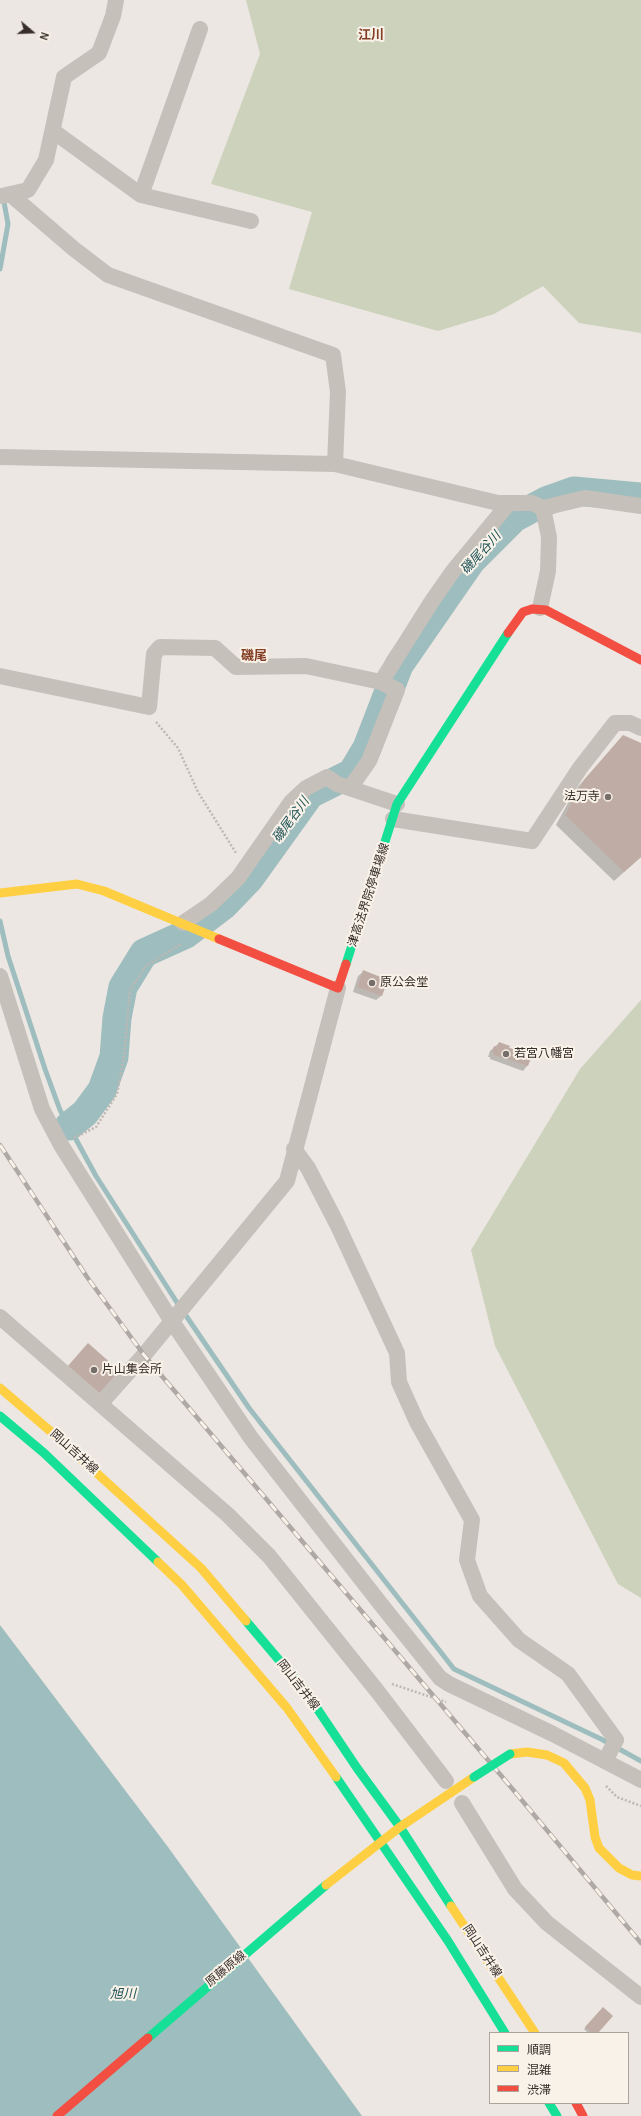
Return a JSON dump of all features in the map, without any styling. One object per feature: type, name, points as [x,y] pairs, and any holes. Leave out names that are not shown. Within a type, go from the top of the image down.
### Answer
[{"type":"main road","points":[[540,608],[641,660]]},
{"type":"main road","name":"津高法界院停車場線","points":[[338,988],[395,811],[516,620],[523,612],[540,608]]},
{"type":"main road","points":[[0,893],[77,884],[104,891],[338,988]]},
{"type":"main road","name":"岡山吉井線","points":[[0,1388],[62,1441],[201,1568],[306,1692],[357,1768],[400,1827],[534,2032]]},
{"type":"main road","name":"岡山吉井線","points":[[0,1416],[44,1453],[182,1585],[286,1708],[381,1840],[448,1941],[504,2032]]},
{"type":"main road","name":"原藤原線","points":[[56,2116],[348,1866],[381,1840],[510,1754],[527,1752],[547,1755],[564,1763],[586,1788],[590,1800],[595,1837],[599,1848],[619,1868],[632,1875],[641,1876]]},
{"type":"main road","points":[[550,2104],[557,2116]]},
{"type":"main road","points":[[577,2104],[583,2116]]},
{"type":"street","points":[[5,195],[28,190],[46,160],[64,77],[99,53],[113,16],[116,0]]},
{"type":"street","points":[[141,195],[200,29]]},
{"type":"street","points":[[53,131],[141,195],[251,221]]},
{"type":"street","points":[[5,195],[108,275],[333,355],[338,392],[335,464]]},
{"type":"street","points":[[0,457],[335,464],[498,503],[539,506],[585,498],[641,506]]},
{"type":"street","points":[[387,685],[396,657],[444,583],[510,503]]},
{"type":"street","points":[[539,506],[549,537],[548,571],[540,608]]},
{"type":"street","points":[[0,676],[149,707],[154,654],[160,647],[215,648],[236,667],[306,666],[387,685],[397,690],[369,761],[339,784]]},
{"type":"street","points":[[186,925],[211,904],[246,869],[292,802],[306,788],[327,778],[395,811],[532,841],[580,768],[615,723],[630,723],[641,728]]},
{"type":"street","points":[[0,976],[42,1109],[61,1145],[177,1312],[260,1450],[440,1678],[611,1750]]},
{"type":"street","points":[[101,1404],[144,1355],[177,1312],[287,1181],[294,1149],[338,988]]},
{"type":"street","points":[[294,1149],[308,1168],[337,1224],[397,1353],[399,1382],[417,1422],[472,1520],[468,1560],[480,1596],[519,1640],[568,1674],[611,1750],[641,1780]]},
{"type":"street","points":[[0,1317],[228,1515],[269,1556],[378,1692],[446,1780]]},
{"type":"street","points":[[462,1803],[515,1889],[547,1923],[641,1997]]},
{"type":"path","points":[[149,707],[154,720],[178,748],[198,792],[246,869]]},
{"type":"path","points":[[79,1136],[96,1127],[117,1094],[124,1056],[130,990],[146,966],[200,932]]},
{"type":"green space","points":[[246,0],[641,0],[641,333],[579,323],[543,286],[494,314],[438,331],[289,289],[312,212],[211,184],[260,54]]},
{"type":"green space","points":[[641,1000],[641,1598],[618,1584],[495,1346],[471,1250],[580,1069]]},
{"type":"water","name":"旭川","points":[[0,1625],[168,1847],[362,2116],[0,2116]]},
{"type":"building","name":"法万寺","points":[[623,735],[641,743],[641,857],[624,872],[565,815],[584,780]]},
{"type":"building","name":"原公会堂","points":[[363,970],[388,980],[382,996],[357,987]]},
{"type":"building","name":"若宮八幡宮","points":[[499,1042],[510,1046],[509,1048],[514,1049],[513,1052],[531,1058],[528,1066],[494,1055],[492,1052],[494,1046],[497,1047]]},
{"type":"building","name":"片山集会所","points":[[88,1343],[122,1373],[101,1397],[67,1367]]},
{"type":"building","points":[[603,2007],[613,2016],[599,2032],[591,2032],[585,2027]]},
{"type":"waterway","points":[[0,269],[8,224],[4,202],[1,197]]},
{"type":"waterway","name":"磯尾谷川","points":[[69,1126],[85,1113],[102,1090],[114,1057],[117,1018],[123,987],[144,953],[186,934],[224,905],[249,879],[310,794],[352,773],[367,748],[399,665],[471,561],[514,518],[546,501],[574,491],[641,497]]},
{"type":"waterway","points":[[0,921],[8,956],[60,1110],[96,1176],[176,1301],[249,1408],[454,1669],[601,1739],[641,1761]]},
{"type":"railway","points":[[0,1145],[87,1277],[144,1355],[510,1786],[641,1943]]},
{"type":"traffic: fast","points":[[346,964],[397,804],[508,633]]},
{"type":"traffic: fast","points":[[0,1416],[44,1453],[158,1562]]},
{"type":"traffic: fast","points":[[246,1621],[306,1692],[357,1768],[400,1827],[451,1906]]},
{"type":"traffic: fast","points":[[474,1777],[510,1754]]},
{"type":"traffic: fast","points":[[336,1777],[448,1941],[504,2032]]},
{"type":"traffic: fast","points":[[148,2038],[326,1885]]},
{"type":"traffic: fast","points":[[550,2104],[557,2116]]},
{"type":"traffic: slow","points":[[0,893],[77,884],[104,891],[219,939]]},
{"type":"traffic: slow","points":[[0,1388],[56,1436],[201,1568],[246,1621]]},
{"type":"traffic: slow","points":[[158,1562],[182,1585],[287,1708],[336,1777]]},
{"type":"traffic: slow","points":[[510,1754],[527,1752],[547,1755],[564,1763],[585,1788],[590,1800],[595,1837],[599,1848],[619,1868],[632,1875],[641,1876]]},
{"type":"traffic: slow","points":[[326,1885],[400,1827],[474,1777]]},
{"type":"traffic: slow","points":[[451,1906],[534,2032]]},
{"type":"traffic: jam","points":[[508,633],[523,612],[532,609],[546,610],[641,660]]},
{"type":"traffic: jam","points":[[219,939],[338,988],[346,964]]},
{"type":"traffic: jam","points":[[57,2116],[148,2038]]},
{"type":"traffic: jam","points":[[577,2104],[583,2116]]},
{"type":"place","name":"法万寺","points":[[608,797]]},
{"type":"place","name":"原公会堂","points":[[372,983]]},
{"type":"place","name":"若宮八幡宮","points":[[506,1054]]},
{"type":"place","name":"片山集会所","points":[[94,1370]]},
{"type":"district","name":"江川","points":[[371,35]]},
{"type":"district","name":"磯尾","points":[[254,656]]}]
